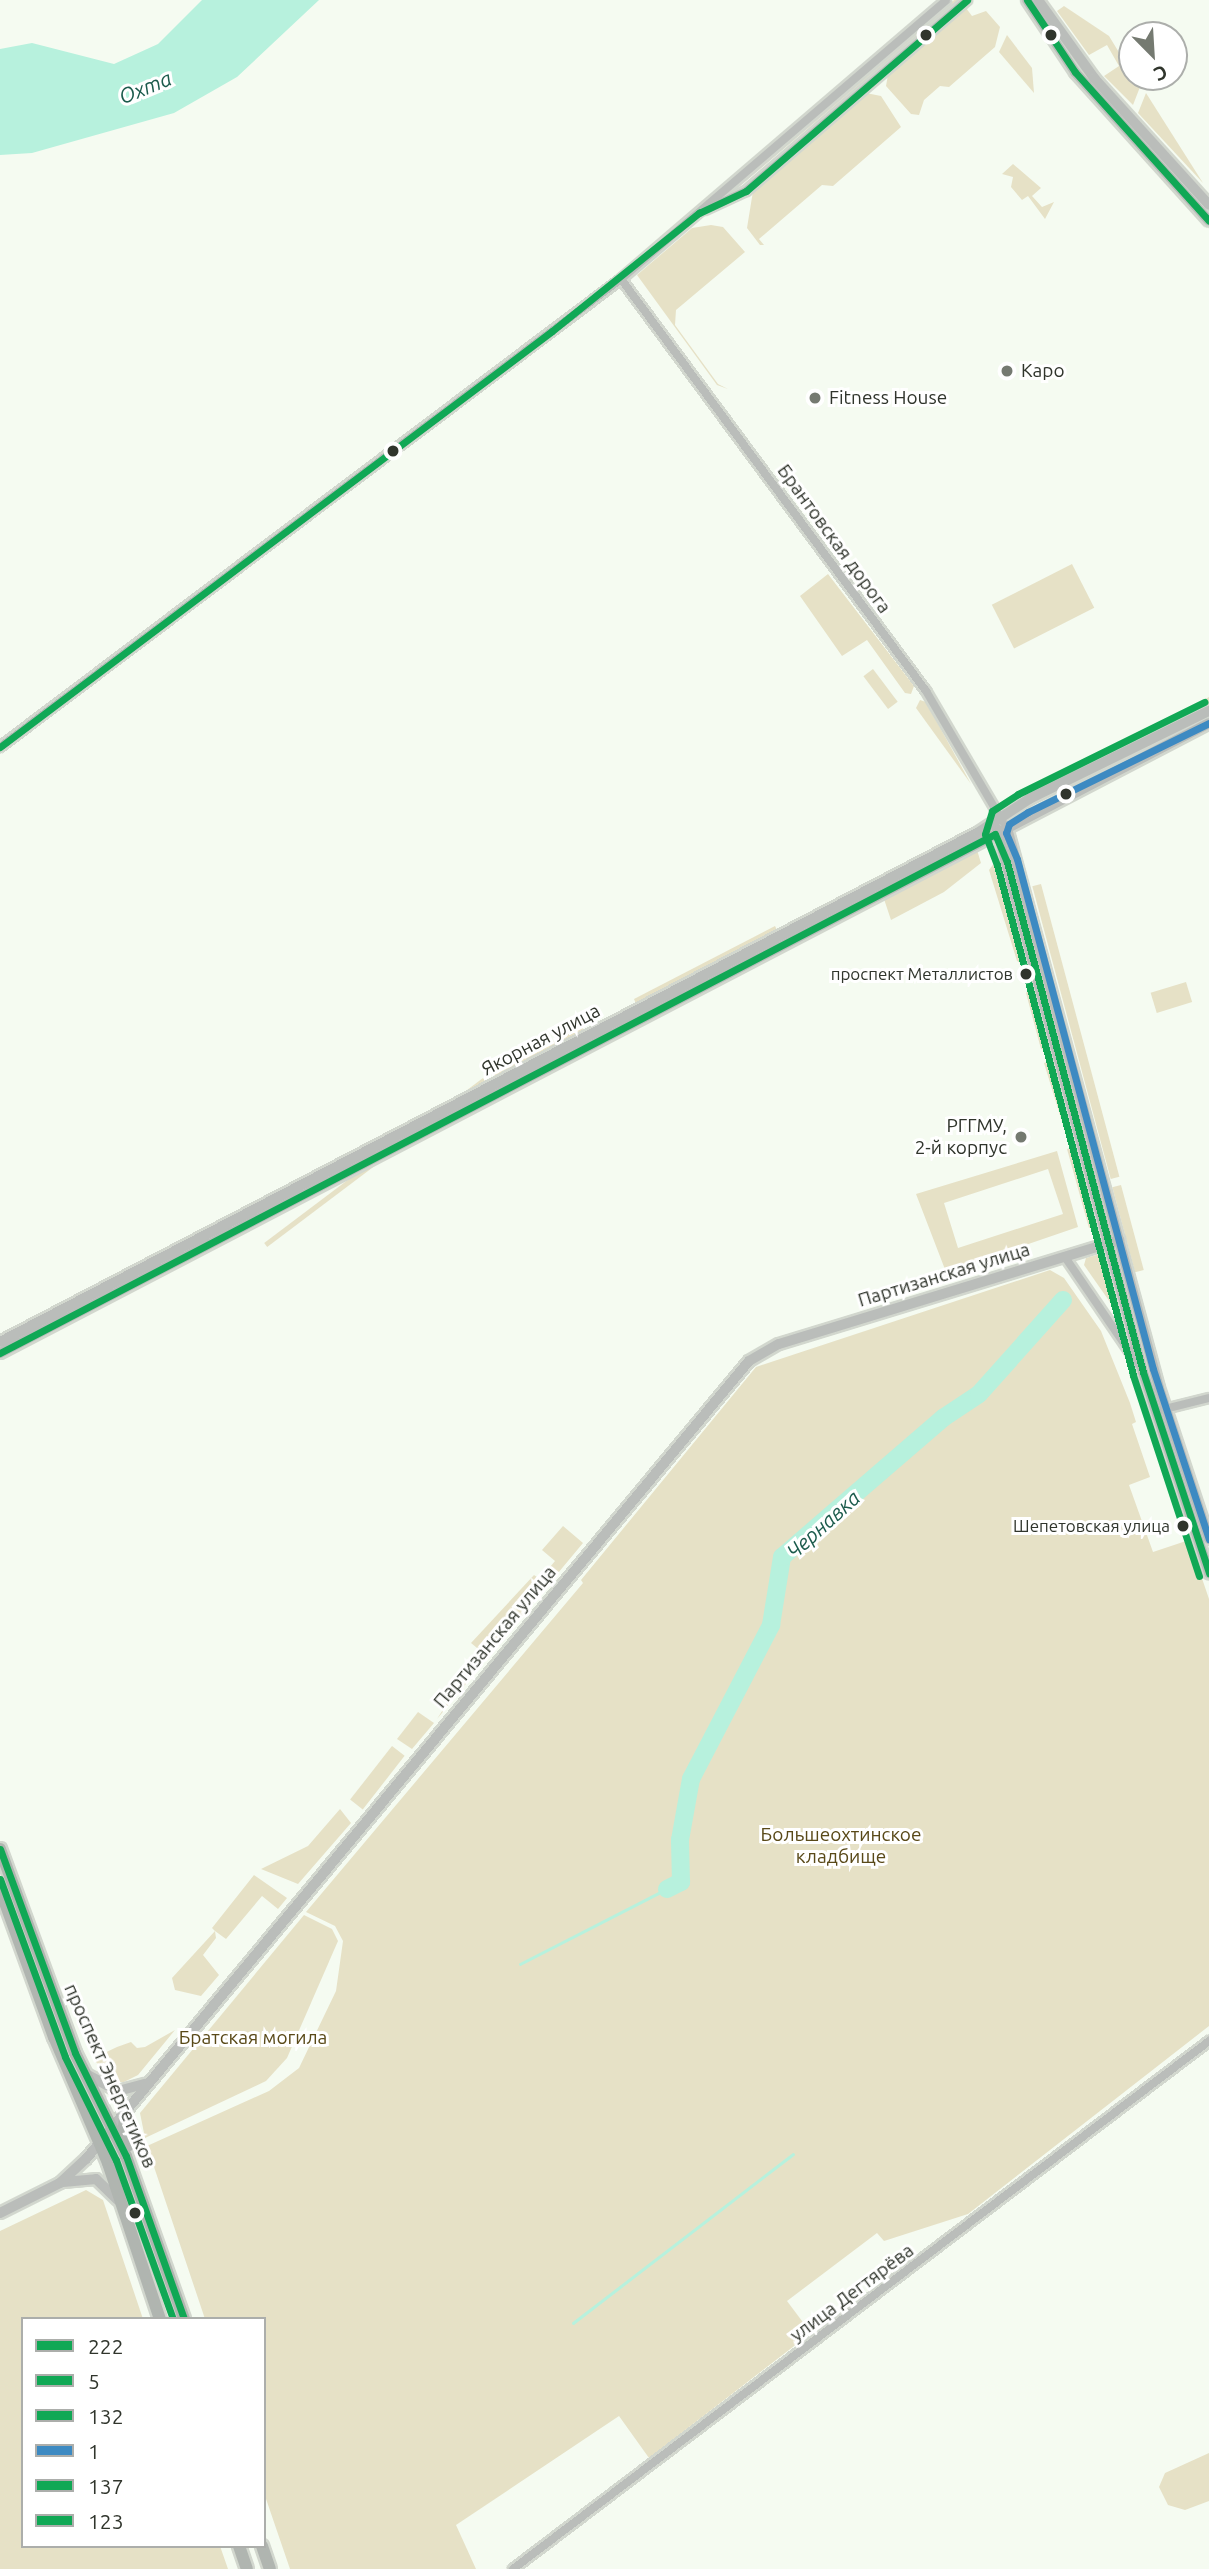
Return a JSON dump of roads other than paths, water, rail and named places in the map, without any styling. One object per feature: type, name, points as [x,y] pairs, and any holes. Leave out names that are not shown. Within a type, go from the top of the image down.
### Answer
[{"type":"main road","name":"проспект Энергетиков","points":[[0,1849],[84,2073],[113,2127],[139,2189],[183,2317]]},
{"type":"main road","name":"проспект Энергетиков","points":[[0,1889],[99,2144],[159,2317]]},
{"type":"main road","points":[[126,2108],[124,2135],[140,2177],[139,2189]]},
{"type":"main road","points":[[240,2548],[247,2569]]},
{"type":"main road","points":[[263,2548],[270,2569]]},
{"type":"street","points":[[0,747],[621,279],[946,0]]},
{"type":"street","points":[[699,213],[746,191],[967,0]]},
{"type":"street","points":[[1027,0],[1075,72],[1209,221]]},
{"type":"street","points":[[1038,0],[1094,78],[1209,205]]},
{"type":"street","name":"Брантовская дорога","points":[[621,279],[926,691],[1007,828]]},
{"type":"street","name":"Якорная улица","points":[[0,1342],[979,832],[1000,817],[1209,711]]},
{"type":"street","name":"Якорная улица","points":[[0,1353],[1209,723]]},
{"type":"street","points":[[1000,817],[995,834],[1007,862],[1160,1410],[1209,1573]]},
{"type":"street","points":[[1007,828],[1113,1241],[1143,1371],[1209,1539]]},
{"type":"street","name":"Партизанская улица","points":[[0,2213],[60,2182],[99,2144],[126,2108],[749,1361],[779,1344],[1113,1241]]},
{"type":"street","points":[[1065,1256],[1143,1371]]},
{"type":"street","points":[[1160,1410],[1209,1398]]},
{"type":"street","name":"улица Дегтярёва","points":[[513,2569],[1209,2041]]},
{"type":"street","points":[[84,2073],[118,2091],[147,2083]]},
{"type":"street","points":[[60,2182],[96,2179],[121,2204]]},
{"type":"water","name":"Охта","points":[[202,0],[319,0],[237,77],[174,113],[32,153],[0,155],[0,49],[32,43],[114,64],[158,44]]},
{"type":"waterway","name":"Чернавка","points":[[667,1889],[681,1882],[680,1840],[691,1779],[771,1625],[782,1557],[943,1418],[979,1394],[1063,1300]]},
{"type":"waterway","points":[[520,1964],[659,1893]]},
{"type":"waterway","points":[[573,2323],[793,2154]]},
{"type":"place","name":"Каро","points":[[1007,371]]},
{"type":"place","name":"Fitness House","points":[[815,398]]},
{"type":"place","name":"проспект Металлистов","points":[[1026,974]]},
{"type":"place","name":"РГГМУ, 2-й корпус","points":[[1021,1137]]},
{"type":"place","name":"Шепетовская улица","points":[[1183,1526]]},
{"type":"park label","name":"Большеохтинское кладбище","points":[[841,1846]]},
{"type":"park label","name":"Братская могила","points":[[253,2038]]}]
